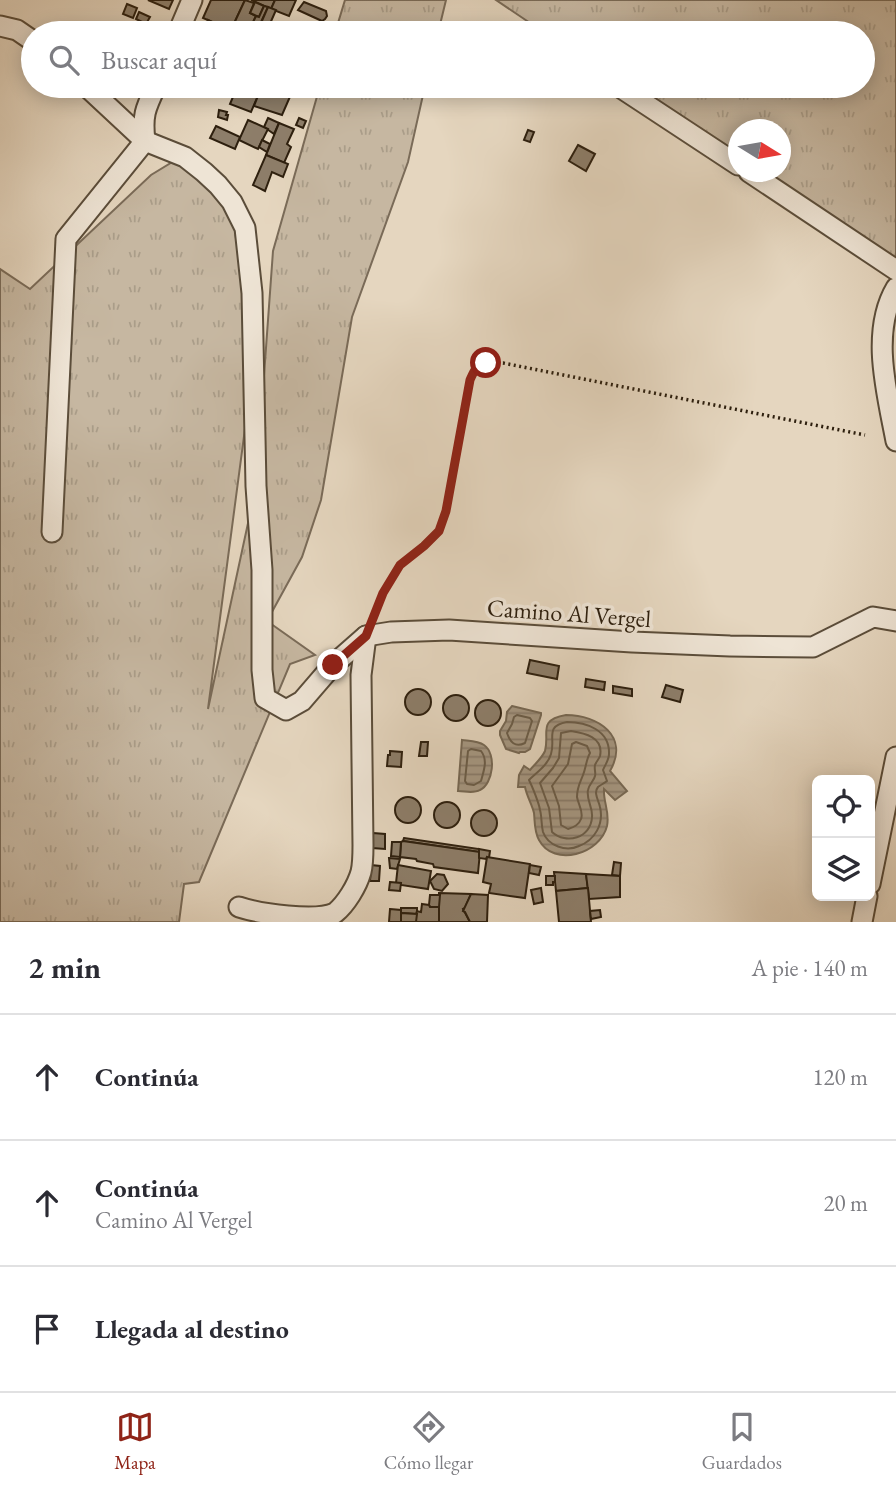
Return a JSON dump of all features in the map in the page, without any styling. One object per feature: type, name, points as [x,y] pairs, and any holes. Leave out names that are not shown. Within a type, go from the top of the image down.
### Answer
[{"type":"street","points":[[183,21],[192,0]]},
{"type":"street","points":[[0,26],[21,33]]},
{"type":"street","points":[[99,98],[145,141],[185,157],[204,172],[232,202],[245,228],[252,293],[256,486],[262,570],[262,670],[265,698],[286,710],[302,701],[333,665],[366,636]]},
{"type":"street","points":[[52,531],[66,239],[145,141],[142,121],[150,98]]},
{"type":"street","points":[[636,98],[728,158]]},
{"type":"street","points":[[764,182],[896,270]]},
{"type":"street","points":[[896,288],[889,299],[883,327],[887,399],[896,441]]},
{"type":"street","name":"Camino Al Vergel","points":[[366,636],[391,632],[449,630],[646,643],[813,647],[873,617],[896,621]]},
{"type":"street","points":[[239,907],[286,917],[317,919],[334,913],[353,892],[361,871],[363,845],[361,675],[366,636]]},
{"type":"street","points":[[875,860],[896,757]]},
{"type":"street","points":[[862,922],[866,901]]},
{"type":"path","points":[[366,636],[383,593],[400,565],[439,531],[446,511],[470,380],[480,364],[503,363],[865,435]]},
{"type":"green space","points":[[345,0],[446,0],[441,21],[339,21]]},
{"type":"green space","points":[[496,0],[896,0],[896,269],[766,182],[791,182],[791,119],[728,119],[728,156],[641,98],[875,98],[875,21],[527,21]]},
{"type":"green space","points":[[317,98],[422,98],[408,162],[352,317],[321,500],[302,557],[267,621],[315,655],[290,664],[199,882],[184,884],[179,922],[0,922],[0,269],[30,289],[151,175],[179,158],[202,174],[244,229],[255,353],[208,709],[256,486],[273,251]]},
{"type":"water","points":[[512,706],[541,713],[530,749],[525,752],[506,749],[500,735],[507,712]]},
{"type":"water","points":[[566,715],[589,719],[608,730],[616,747],[610,771],[627,791],[615,800],[604,789],[608,821],[603,836],[586,850],[565,855],[546,849],[539,840],[525,787],[518,787],[519,775],[524,766],[530,770],[545,751],[548,724],[557,717]]},
{"type":"water","points":[[462,740],[484,745],[491,755],[492,769],[488,782],[477,791],[458,791]]},
{"type":"building","points":[[148,0],[173,0],[169,9]]},
{"type":"building","points":[[211,0],[245,0],[235,21],[210,21],[203,18]]},
{"type":"building","points":[[245,0],[254,3],[250,13],[256,16],[254,21],[235,21]]},
{"type":"building","points":[[251,0],[275,0],[271,9]]},
{"type":"building","points":[[275,0],[296,0],[289,16],[271,9]]},
{"type":"building","points":[[255,2],[264,6],[259,17],[250,13]]},
{"type":"building","points":[[304,2],[326,11],[325,19],[322,21],[298,10]]},
{"type":"building","points":[[127,4],[137,8],[133,18],[123,14]]},
{"type":"building","points":[[264,6],[268,7],[262,21],[254,21],[256,16],[259,17]]},
{"type":"building","points":[[268,7],[276,10],[271,21],[262,21]]},
{"type":"building","points":[[139,12],[150,17],[148,21],[136,19]]},
{"type":"building","points":[[232,98],[257,98],[251,112],[230,104]]},
{"type":"building","points":[[257,98],[289,98],[282,115],[254,106]]},
{"type":"building","points":[[219,110],[227,112],[227,120],[218,117]]},
{"type":"building","points":[[268,118],[279,123],[274,134],[264,127]]},
{"type":"building","points":[[299,118],[306,121],[303,128],[296,125]]},
{"type":"building","points":[[248,120],[268,129],[258,149],[239,140]]},
{"type":"building","points":[[279,123],[294,129],[287,144],[291,147],[284,163],[266,155]]},
{"type":"building","points":[[216,126],[240,137],[235,149],[210,138]]},
{"type":"building","points":[[528,130],[534,132],[530,142],[524,140]]},
{"type":"building","points":[[262,140],[270,144],[267,152],[259,147]]},
{"type":"building","points":[[578,145],[595,154],[586,171],[569,161]]},
{"type":"building","points":[[266,155],[288,164],[283,177],[272,172],[265,191],[253,185]]},
{"type":"building","points":[[530,660],[559,666],[557,679],[527,673]]},
{"type":"building","points":[[586,679],[605,682],[604,690],[585,687]]},
{"type":"building","points":[[666,685],[683,690],[680,702],[662,697]]},
{"type":"building","points":[[613,686],[632,689],[632,696],[613,693]]},
{"type":"building","points":[[418,689],[427,693],[431,702],[427,711],[418,715],[409,711],[405,702],[409,693]]},
{"type":"building","points":[[456,695],[465,699],[469,708],[465,717],[456,721],[447,717],[443,708],[447,699]]},
{"type":"building","points":[[488,700],[497,704],[501,713],[497,722],[488,726],[479,722],[475,713],[479,704]]},
{"type":"building","points":[[421,742],[428,742],[427,756],[419,756]]},
{"type":"building","points":[[390,751],[402,752],[401,767],[387,766]]},
{"type":"building","points":[[408,797],[417,801],[421,810],[417,819],[408,823],[399,819],[395,810],[399,801]]},
{"type":"building","points":[[447,802],[456,806],[460,815],[456,824],[447,828],[438,824],[434,815],[438,806]]},
{"type":"building","points":[[484,810],[493,814],[497,823],[493,832],[484,836],[475,832],[471,823],[475,814]]},
{"type":"building","points":[[373,833],[385,834],[385,849],[372,848]]},
{"type":"building","points":[[404,838],[479,849],[479,852],[403,841]]},
{"type":"building","points":[[403,841],[480,852],[478,873],[434,867],[433,864],[416,859],[400,857]]},
{"type":"building","points":[[392,842],[401,842],[400,857],[391,856]]},
{"type":"building","points":[[479,849],[490,851],[489,858],[479,858]]},
{"type":"building","points":[[487,857],[530,864],[525,898],[489,893],[491,884],[483,882]]},
{"type":"building","points":[[389,858],[400,859],[397,869],[390,868]]},
{"type":"building","points":[[614,862],[621,863],[620,876],[612,875]]},
{"type":"building","points":[[371,865],[380,866],[379,881],[370,881]]},
{"type":"building","points":[[398,865],[431,871],[428,889],[396,883]]},
{"type":"building","points":[[530,865],[541,867],[539,875],[529,873]]},
{"type":"building","points":[[554,872],[586,874],[588,888],[556,891]]},
{"type":"building","points":[[437,874],[444,875],[448,884],[442,891],[434,889],[430,881]]},
{"type":"building","points":[[586,874],[620,876],[620,897],[589,899]]},
{"type":"building","points":[[546,876],[555,876],[553,885],[546,885]]},
{"type":"building","points":[[390,882],[401,883],[400,891],[389,890]]},
{"type":"building","points":[[541,888],[543,902],[534,904],[531,890]]},
{"type":"building","points":[[588,888],[591,922],[559,922],[556,891]]},
{"type":"building","points":[[439,893],[471,894],[463,909],[470,922],[439,922]]},
{"type":"building","points":[[471,894],[488,895],[487,922],[470,922],[463,911]]},
{"type":"building","points":[[430,895],[440,895],[439,907],[430,907]]},
{"type":"building","points":[[422,904],[439,907],[439,922],[416,922],[416,911],[421,912]]},
{"type":"building","points":[[401,908],[417,908],[417,911],[416,914],[401,913]]},
{"type":"building","points":[[390,909],[401,910],[401,922],[389,922]]},
{"type":"building","points":[[600,910],[601,917],[591,919],[590,911]]},
{"type":"building","points":[[401,913],[417,914],[416,922],[401,922]]},
{"type":"route","points":[[333,665],[366,636],[383,593],[400,565],[439,531],[446,511],[470,380],[475,369],[486,363]]}]
